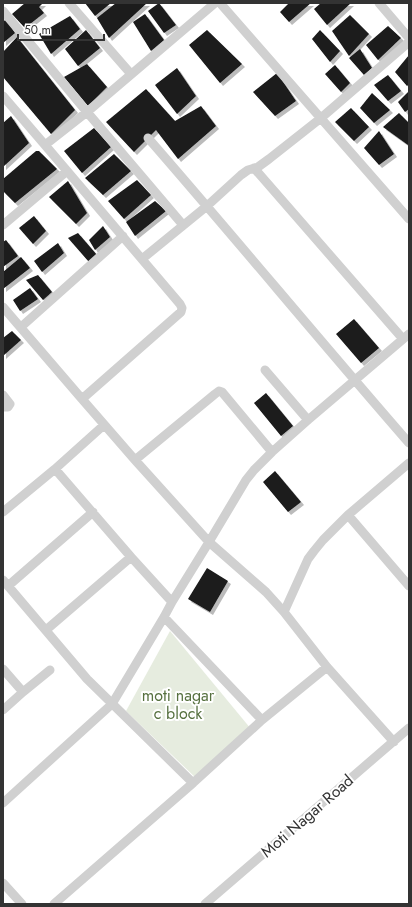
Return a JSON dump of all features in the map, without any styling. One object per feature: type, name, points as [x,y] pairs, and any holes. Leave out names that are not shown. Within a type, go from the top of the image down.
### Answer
[{"type":"street","points":[[70,3],[131,74]]},
{"type":"street","points":[[46,145],[215,3]]},
{"type":"street","points":[[220,3],[409,219]]},
{"type":"street","points":[[379,3],[409,38]]},
{"type":"street","points":[[3,11],[184,225]]},
{"type":"street","points":[[142,259],[207,206],[241,175],[248,170],[258,167],[321,118],[409,42]]},
{"type":"street","points":[[3,97],[46,145],[182,308],[181,312],[82,399]]},
{"type":"street","points":[[148,138],[409,443]]},
{"type":"street","points":[[3,803],[112,704],[246,480],[254,470],[308,420],[406,336],[254,168]]},
{"type":"street","points":[[3,225],[67,171]]},
{"type":"street","points":[[21,327],[123,236]]},
{"type":"street","points":[[3,307],[104,425],[210,542],[266,592],[284,612],[327,667],[394,742]]},
{"type":"street","points":[[265,370],[308,420]]},
{"type":"street","points":[[135,460],[219,391],[222,392],[272,452]]},
{"type":"street","points":[[3,395],[10,404],[8,408],[3,407]]},
{"type":"street","points":[[3,512],[55,469],[104,425]]},
{"type":"street","points":[[284,612],[308,559],[323,540],[348,515],[409,463]]},
{"type":"street","points":[[55,469],[172,602]]},
{"type":"street","points":[[93,512],[6,583],[87,678],[194,783]]},
{"type":"street","points":[[348,515],[409,586]]},
{"type":"street","points":[[46,630],[131,557]]},
{"type":"street","points":[[164,617],[262,720]]},
{"type":"street","points":[[54,904],[194,783],[262,720],[327,667]]},
{"type":"street","points":[[3,669],[23,692]]},
{"type":"street","points":[[3,710],[50,670]]},
{"type":"street","name":"Moti Nagar Road","points":[[205,904],[409,728]]},
{"type":"street","points":[[3,883],[22,904]]},
{"type":"green space","name":"moti nagar c block","points":[[170,631],[251,729],[197,779],[126,711]]},
{"type":"building","points":[[25,3],[43,3],[39,7],[44,13],[25,28],[12,14]]},
{"type":"building","points":[[85,3],[111,3],[95,16]]},
{"type":"building","points":[[116,3],[147,3],[109,38],[97,18]]},
{"type":"building","points":[[159,3],[176,25],[164,33],[148,11]]},
{"type":"building","points":[[289,3],[311,3],[289,22],[280,12]]},
{"type":"building","points":[[321,3],[351,3],[327,25],[314,9]]},
{"type":"building","points":[[145,14],[164,40],[151,51],[133,22]]},
{"type":"building","points":[[350,15],[369,34],[349,56],[332,31]]},
{"type":"building","points":[[70,16],[80,29],[51,54],[39,34]]},
{"type":"building","points":[[6,19],[15,33],[3,43],[3,22]]},
{"type":"building","points":[[388,26],[401,38],[378,60],[366,45]]},
{"type":"building","points":[[86,30],[100,48],[78,66],[65,49]]},
{"type":"building","points":[[207,30],[242,64],[220,83],[189,45]]},
{"type":"building","points":[[320,30],[340,51],[330,62],[312,39]]},
{"type":"building","points":[[17,37],[75,110],[51,134],[3,77],[3,52]]},
{"type":"building","points":[[360,49],[372,68],[364,75],[349,58]]},
{"type":"building","points":[[409,55],[409,84],[407,86],[395,72]]},
{"type":"building","points":[[87,64],[107,87],[88,106],[64,77]]},
{"type":"building","points":[[335,65],[350,83],[341,92],[325,74]]},
{"type":"building","points":[[177,68],[196,96],[177,114],[155,85]]},
{"type":"building","points":[[277,73],[296,101],[275,116],[253,92]]},
{"type":"building","points":[[388,75],[401,91],[388,101],[374,85]]},
{"type":"building","points":[[146,89],[175,121],[201,106],[216,126],[178,159],[156,130],[134,152],[106,122]]},
{"type":"building","points":[[409,91],[409,109],[405,112],[398,102]]},
{"type":"building","points":[[372,93],[390,110],[374,123],[360,108]]},
{"type":"building","points":[[351,108],[369,127],[354,141],[335,122]]},
{"type":"building","points":[[399,113],[409,123],[408,145],[383,127]]},
{"type":"building","points":[[11,116],[29,143],[3,167],[3,123]]},
{"type":"building","points":[[94,128],[111,147],[82,173],[64,151]]},
{"type":"building","points":[[379,131],[394,154],[379,165],[364,148]]},
{"type":"building","points":[[36,151],[39,151],[57,169],[15,203],[3,191],[3,179]]},
{"type":"building","points":[[114,154],[131,171],[103,195],[85,178]]},
{"type":"building","points":[[137,180],[151,195],[124,219],[108,201]]},
{"type":"building","points":[[68,181],[87,213],[76,224],[49,197]]},
{"type":"building","points":[[155,201],[166,211],[135,236],[126,222]]},
{"type":"building","points":[[34,216],[46,231],[33,244],[19,228]]},
{"type":"building","points":[[103,226],[110,237],[95,250],[89,240]]},
{"type":"building","points":[[78,233],[97,255],[89,262],[68,238]]},
{"type":"building","points":[[6,240],[18,256],[3,267],[3,242]]},
{"type":"building","points":[[58,243],[64,253],[42,272],[34,261]]},
{"type":"building","points":[[21,257],[30,268],[3,289],[3,272]]},
{"type":"building","points":[[38,275],[52,292],[43,300],[26,280]]},
{"type":"building","points":[[30,288],[38,299],[20,311],[13,300]]},
{"type":"building","points":[[354,319],[379,348],[361,363],[336,334]]},
{"type":"building","points":[[12,331],[21,340],[3,356],[3,338]]},
{"type":"building","points":[[266,393],[293,426],[281,436],[254,403]]},
{"type":"building","points":[[275,471],[301,502],[288,512],[263,482]]},
{"type":"building","points":[[207,568],[228,581],[210,612],[188,599]]}]
